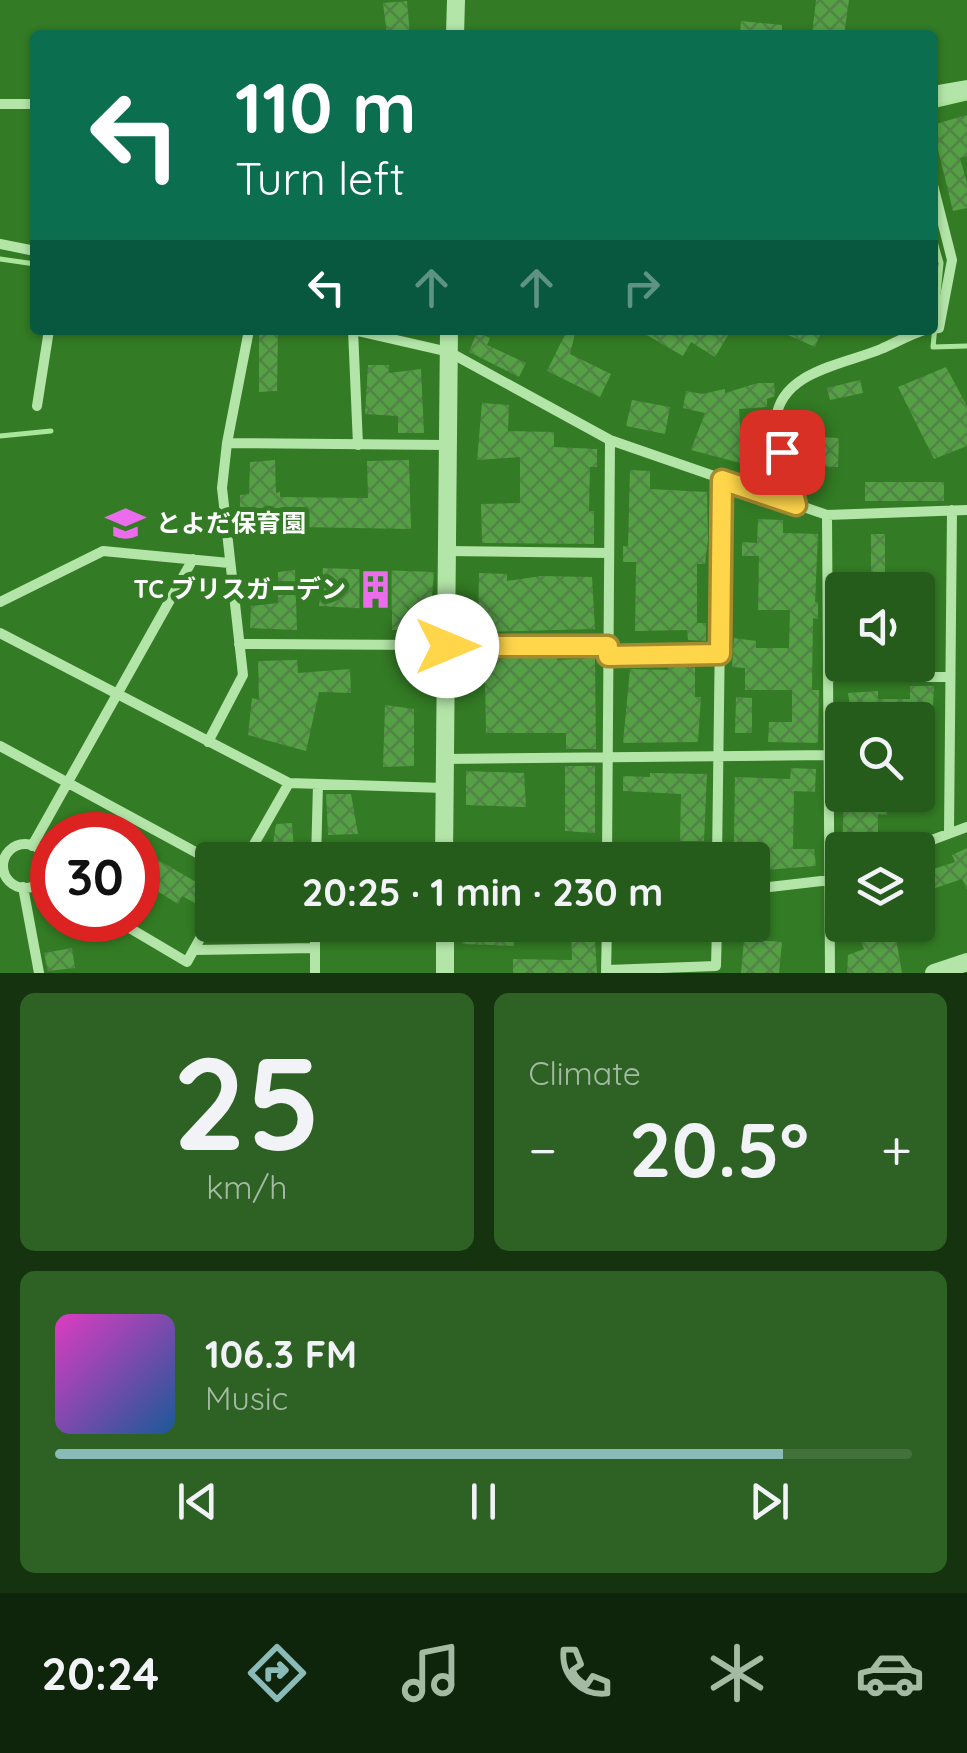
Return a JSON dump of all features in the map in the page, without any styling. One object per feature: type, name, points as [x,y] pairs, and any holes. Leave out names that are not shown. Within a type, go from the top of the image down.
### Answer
[{"type":"street","points":[[455,30],[456,0]]},
{"type":"street","points":[[938,94],[967,89]]},
{"type":"street","points":[[0,104],[30,104]]},
{"type":"street","points":[[938,205],[952,260],[938,328]]},
{"type":"street","points":[[0,244],[30,249]]},
{"type":"street","points":[[952,260],[967,258]]},
{"type":"street","points":[[38,406],[48,335]]},
{"type":"street","points":[[208,742],[243,675],[222,488],[226,443],[248,335]]},
{"type":"street","points":[[353,335],[358,445]]},
{"type":"street","points":[[375,335],[449,352],[610,440],[828,515],[967,510]]},
{"type":"street","points":[[444,842],[450,335]]},
{"type":"street","points":[[796,505],[776,420],[787,394],[800,380],[814,373],[913,335]]},
{"type":"street","points":[[607,842],[610,440]]},
{"type":"street","points":[[226,443],[448,446]]},
{"type":"street","points":[[718,842],[722,480]]},
{"type":"street","points":[[948,833],[952,510]]},
{"type":"street","points":[[828,515],[828,572]]},
{"type":"street","points":[[446,551],[608,553]]},
{"type":"street","points":[[0,602],[103,552],[229,563]]},
{"type":"street","points":[[51,812],[192,560]]},
{"type":"street","points":[[0,633],[290,783],[444,788]]},
{"type":"street","points":[[239,644],[720,654]]},
{"type":"street","points":[[935,677],[950,677]]},
{"type":"street","points":[[0,746],[195,853]]},
{"type":"street","points":[[445,760],[825,755]]},
{"type":"street","points":[[256,842],[290,783]]},
{"type":"street","points":[[316,842],[318,784]]},
{"type":"street","points":[[935,838],[967,827]]},
{"type":"street","points":[[30,846],[14,847],[3,854],[3,878],[30,886]]},
{"type":"street","points":[[770,887],[825,881]]},
{"type":"street","points":[[22,887],[39,973]]},
{"type":"street","points":[[153,942],[187,962],[198,942]]},
{"type":"street","points":[[315,942],[315,973]]},
{"type":"street","points":[[444,942],[445,973]]},
{"type":"street","points":[[607,942],[606,972],[716,966],[717,942]]},
{"type":"street","points":[[830,942],[830,973]]},
{"type":"street","points":[[194,950],[315,948]]},
{"type":"street","points":[[934,973],[967,962]]},
{"type":"building","points":[[816,0],[849,0],[845,30],[813,30]]},
{"type":"building","points":[[407,1],[410,30],[386,30],[383,3]]},
{"type":"building","points":[[741,21],[782,25],[782,30],[740,30]]},
{"type":"building","points":[[967,115],[967,156],[960,158],[967,183],[967,208],[953,211],[938,150],[938,123]]},
{"type":"building","points":[[259,335],[278,335],[277,391],[259,392]]},
{"type":"building","points":[[476,335],[484,335],[490,338],[487,345],[526,363],[519,377],[469,352]]},
{"type":"building","points":[[565,335],[575,335],[570,354],[611,374],[600,397],[547,371]]},
{"type":"building","points":[[647,335],[728,335],[715,357],[691,342],[683,356]]},
{"type":"building","points":[[788,335],[820,335],[815,347]]},
{"type":"building","points":[[368,365],[389,365],[389,373],[421,369],[424,433],[398,433],[398,416],[365,414]]},
{"type":"building","points":[[946,367],[967,406],[967,446],[934,459],[898,387]]},
{"type":"building","points":[[860,380],[863,393],[830,400],[827,388]]},
{"type":"building","points":[[758,383],[774,383],[775,396],[767,399],[767,407],[739,409],[741,444],[748,446],[744,464],[691,450],[705,413],[683,408],[686,391],[702,394],[725,389],[725,393]]},
{"type":"building","points":[[632,400],[670,407],[665,434],[626,426]]},
{"type":"building","points":[[482,403],[509,405],[508,431],[554,432],[554,447],[597,449],[597,467],[590,467],[589,511],[594,511],[594,544],[482,543],[481,504],[520,503],[520,457],[477,460]]},
{"type":"building","points":[[818,437],[839,438],[838,467],[798,466],[798,442]]},
{"type":"building","points":[[275,460],[276,493],[280,492],[280,497],[368,498],[367,461],[409,460],[411,529],[297,527],[297,521],[240,519],[240,495],[249,494],[250,462]]},
{"type":"building","points":[[630,470],[650,471],[650,489],[707,492],[705,564],[697,564],[697,623],[706,623],[706,641],[688,640],[687,630],[635,631],[636,562],[623,562],[623,546],[628,546]]},
{"type":"building","points":[[865,482],[944,482],[944,501],[865,501]]},
{"type":"building","points":[[758,519],[783,520],[783,533],[818,534],[818,619],[813,618],[812,690],[819,690],[818,743],[768,742],[769,722],[792,722],[792,690],[745,690],[745,668],[732,667],[734,638],[756,641],[756,648],[789,648],[790,610],[758,610],[759,556],[742,556],[742,542],[757,543]]},
{"type":"building","points":[[871,534],[885,534],[885,572],[871,572]]},
{"type":"building","name":"TC ブリスガーデン","points":[[323,568],[434,572],[429,630],[392,630],[392,610],[319,606]]},
{"type":"building","points":[[295,570],[297,630],[250,628],[251,606],[278,603],[278,572]]},
{"type":"building","points":[[479,573],[507,574],[507,581],[542,576],[592,577],[595,629],[478,632]]},
{"type":"building","points":[[557,655],[557,660],[595,658],[596,749],[566,749],[566,733],[486,733],[485,682],[479,682],[479,660]]},
{"type":"building","points":[[297,660],[298,673],[350,669],[351,693],[319,692],[306,751],[248,735],[252,698],[259,700],[258,661]]},
{"type":"building","points":[[695,667],[695,697],[701,697],[698,742],[623,743],[630,669]]},
{"type":"building","points":[[910,686],[934,686],[933,702],[849,702],[848,693],[878,691],[878,699],[910,699]]},
{"type":"building","points":[[736,697],[752,698],[752,733],[735,733]]},
{"type":"building","points":[[385,705],[414,709],[414,766],[383,767]]},
{"type":"building","points":[[565,766],[595,766],[595,833],[565,831]]},
{"type":"building","points":[[791,768],[816,769],[815,792],[794,791],[793,849],[814,849],[816,866],[770,870],[770,842],[734,842],[735,777],[790,779]]},
{"type":"building","points":[[466,771],[524,773],[526,807],[466,805]]},
{"type":"building","points":[[650,773],[707,774],[704,841],[680,841],[681,794],[623,791],[623,776],[650,777]]},
{"type":"building","points":[[326,794],[351,794],[358,834],[328,835]]},
{"type":"building","points":[[843,812],[887,812],[878,814],[878,832],[843,832]]},
{"type":"building","points":[[292,823],[293,842],[273,842],[276,824]]},
{"type":"building","points":[[967,848],[967,890],[962,879],[935,888],[935,868],[955,862],[952,855]]},
{"type":"building","points":[[160,861],[195,881],[195,903],[182,896],[178,904],[160,893]]},
{"type":"building","points":[[514,942],[514,946],[462,944]]},
{"type":"building","points":[[571,942],[595,942],[597,973],[513,973],[513,959],[572,960]]},
{"type":"building","points":[[744,942],[782,942],[779,973],[741,973]]},
{"type":"building","points":[[861,942],[897,942],[902,973],[847,973],[848,955],[864,949]]},
{"type":"building","points":[[72,948],[75,968],[48,971],[44,953]]},
{"type":"waterway","points":[[938,105],[967,98]]},
{"type":"waterway","points":[[938,252],[938,294]]},
{"type":"waterway","points":[[0,259],[30,263]]},
{"type":"waterway","points":[[934,335],[933,347],[967,346]]},
{"type":"waterway","points":[[0,436],[51,431]]},
{"type":"place","name":"とよだ保育園","points":[[126,523]]},
{"type":"place","name":"TC ブリスガーデン","points":[[376,589]]},
{"type":"route","points":[[447,646],[608,646],[608,656],[720,654],[722,480],[796,505],[782,452]]}]
